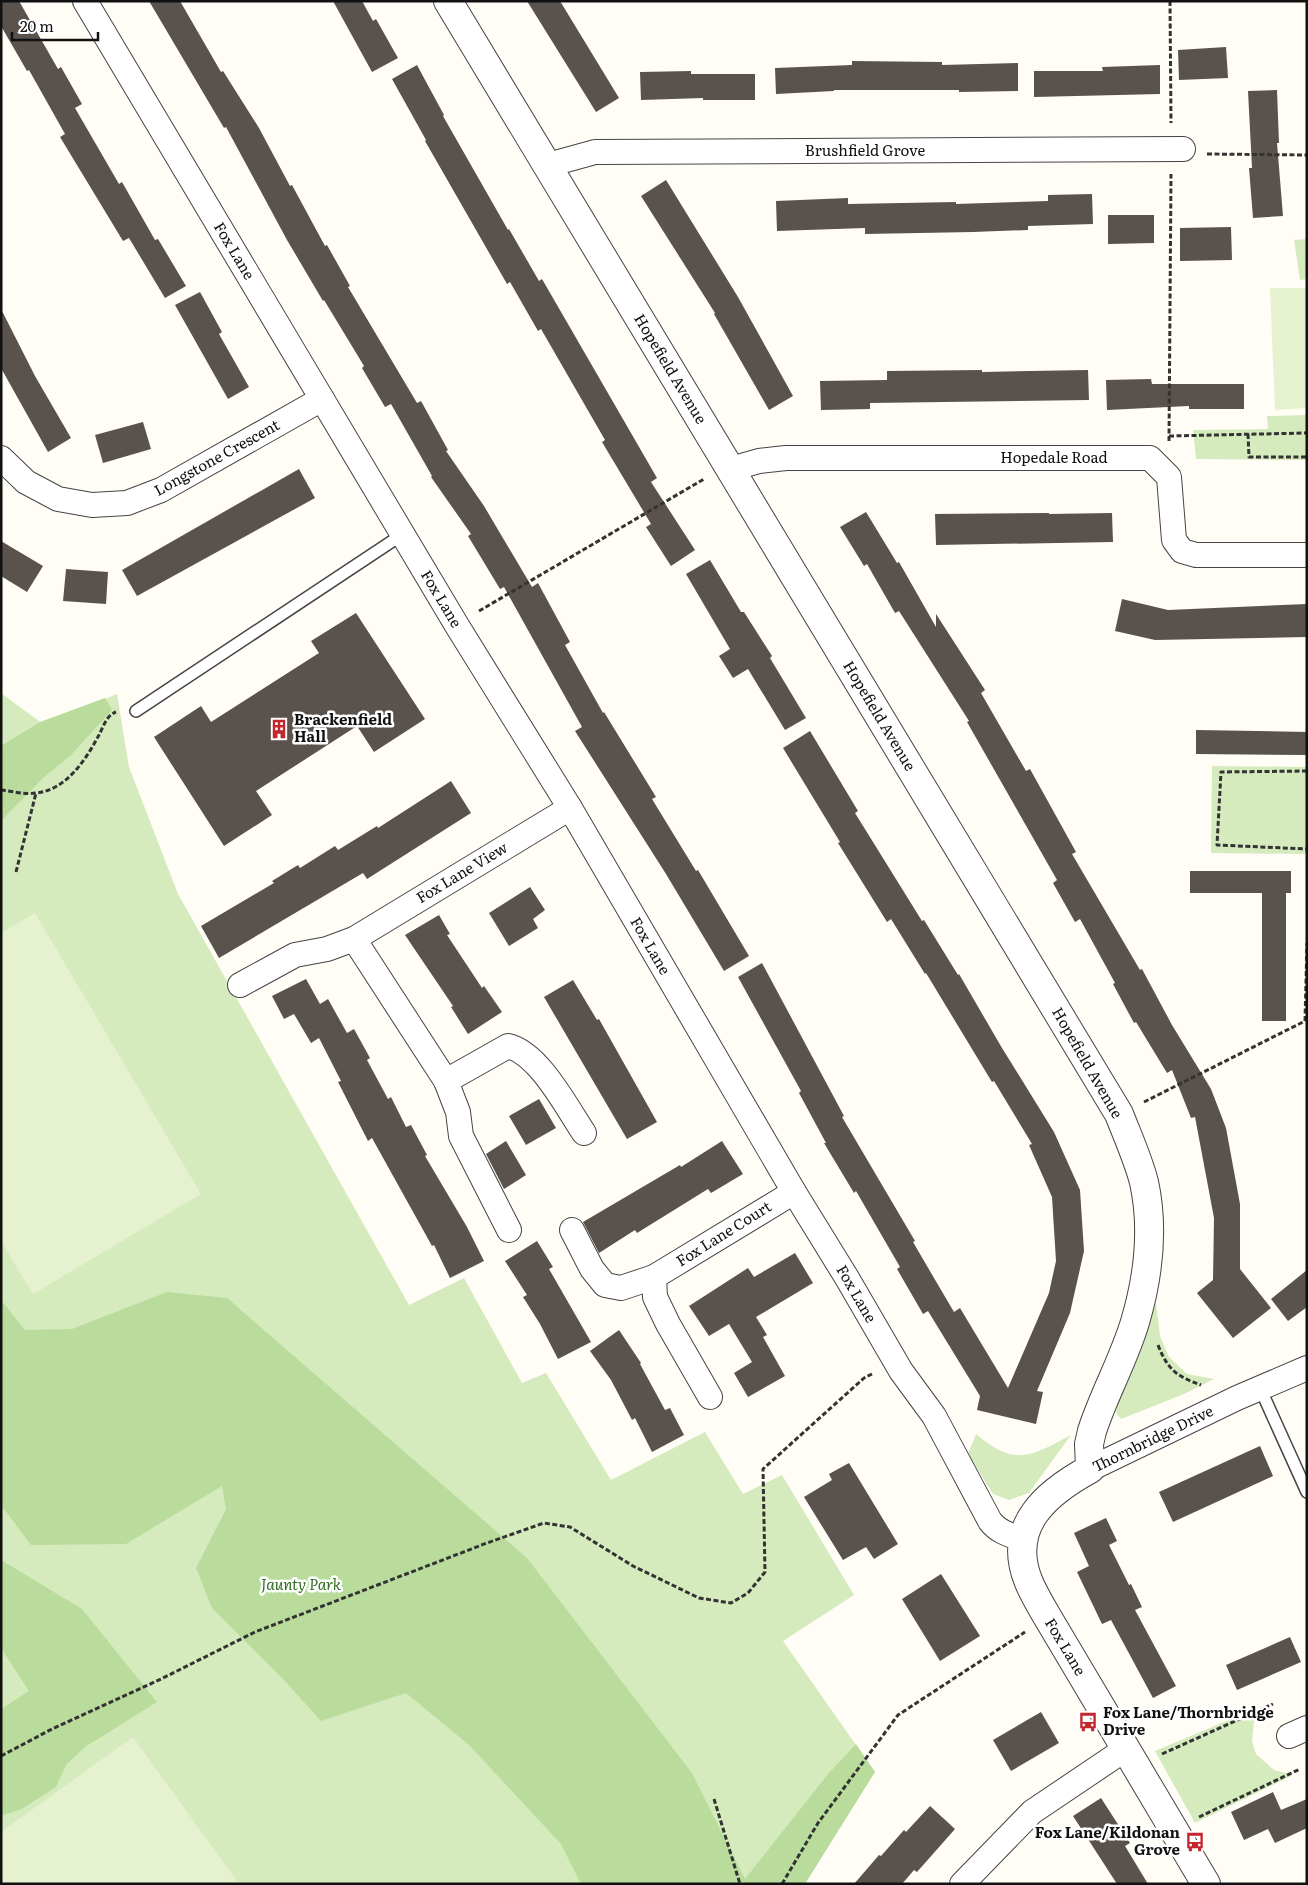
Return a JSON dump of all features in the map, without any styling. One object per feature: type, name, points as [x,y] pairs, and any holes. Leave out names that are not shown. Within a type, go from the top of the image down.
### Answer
[{"type":"street","name":"Fox Lane","points":[[85,1],[456,624],[570,808],[794,1192],[895,1360],[934,1416],[990,1521],[995,1528],[1022,1539],[1021,1554],[1028,1580],[1048,1618],[1206,1884]]},
{"type":"street","name":"Hopefield Avenue","points":[[448,1],[1119,1114],[1144,1183],[1148,1221],[1147,1261],[1134,1323],[1092,1432],[1089,1444],[1090,1469]]},
{"type":"street","name":"Brushfield Grove","points":[[548,166],[567,158],[595,152],[1177,149]]},
{"type":"street","name":"Longstone Crescent","points":[[1,458],[26,482],[58,499],[92,505],[127,502],[161,490],[322,399]]},
{"type":"street","name":"Hopedale Road","points":[[731,470],[758,461],[786,458],[1150,458],[1169,477]]},
{"type":"street","points":[[1169,477],[1174,540],[1182,551],[1196,555],[1307,556]]},
{"type":"street","name":"Fox Lane View","points":[[240,985],[295,955],[327,949],[354,939],[570,808]]},
{"type":"street","points":[[354,939],[446,1081],[458,1112],[461,1136],[509,1230]]},
{"type":"street","points":[[446,1081],[508,1046],[517,1048],[544,1075],[584,1134]]},
{"type":"street","name":"Fox Lane Court","points":[[572,1230],[592,1269],[605,1285],[621,1288],[654,1277],[794,1192]]},
{"type":"street","points":[[654,1277],[655,1297],[668,1324],[710,1397]]},
{"type":"street","name":"Thornbridge Drive","points":[[1022,1539],[1032,1517],[1041,1504],[1061,1486],[1090,1469],[1260,1388],[1307,1368]]},
{"type":"street","points":[[962,1884],[1032,1812],[1132,1757]]},
{"type":"lane","points":[[136,711],[403,534]]},
{"type":"lane","points":[[1260,1388],[1307,1492]]},
{"type":"path","points":[[1169,477],[1177,149],[1170,1]]},
{"type":"path","points":[[1177,149],[1210,155],[1307,155]]},
{"type":"path","points":[[1169,436],[1307,433]]},
{"type":"path","points":[[1248,434],[1249,457],[1307,457]]},
{"type":"path","points":[[456,624],[703,480],[731,470]]},
{"type":"path","points":[[1,790],[36,794],[60,786],[89,754],[112,714],[124,709],[136,711]]},
{"type":"path","points":[[1307,771],[1221,772],[1217,845],[1307,849]]},
{"type":"path","points":[[16,872],[36,794]]},
{"type":"path","points":[[1119,1114],[1306,1021],[1307,943]]},
{"type":"path","points":[[1157,1342],[1163,1356],[1175,1374],[1204,1386]]},
{"type":"path","points":[[1,1756],[52,1729],[161,1679],[255,1632],[544,1523],[570,1527],[633,1566],[699,1598],[731,1603],[748,1593],[765,1572],[763,1469],[864,1378],[895,1360]]},
{"type":"path","points":[[782,1884],[818,1823],[898,1715],[1048,1618]]},
{"type":"path","points":[[1132,1757],[1273,1704]]},
{"type":"path","points":[[1174,1829],[1300,1769]]},
{"type":"path","points":[[714,1799],[740,1884]]},
{"type":"green space","points":[[1307,239],[1307,279],[1300,280],[1294,240]]},
{"type":"green space","points":[[1270,288],[1307,288],[1307,408],[1275,410]]},
{"type":"green space","points":[[1307,415],[1307,460],[1196,459],[1193,430],[1268,429],[1267,416]]},
{"type":"green space","name":"Jaunty Park","points":[[1,693],[43,724],[117,694],[129,767],[178,894],[409,1305],[464,1278],[522,1383],[546,1373],[611,1480],[705,1432],[743,1494],[782,1475],[854,1595],[783,1641],[875,1772],[797,1884],[1,1884]]},
{"type":"green space","points":[[105,698],[112,710],[71,755],[43,778],[1,821],[1,746],[40,722]]},
{"type":"green space","points":[[1212,766],[1307,767],[1307,854],[1211,853]]},
{"type":"green space","points":[[35,913],[201,1194],[33,1294],[1,1241],[1,933]]},
{"type":"green space","points":[[167,1292],[227,1298],[527,1558],[692,1773],[745,1879],[828,1774],[856,1744],[875,1772],[805,1884],[581,1884],[561,1844],[469,1745],[406,1693],[321,1721],[284,1680],[212,1608],[196,1568],[226,1509],[222,1486],[126,1544],[31,1545],[1,1505],[1,1300],[25,1330],[72,1329]]},
{"type":"green space","points":[[1156,1303],[1160,1336],[1169,1357],[1187,1374],[1214,1379],[1184,1394],[1121,1419],[1116,1413],[1118,1403]]},
{"type":"green space","points":[[976,1434],[1002,1451],[1013,1455],[1033,1453],[1071,1435],[1029,1493],[1009,1500],[993,1494],[968,1454]]},
{"type":"green space","points":[[1,1560],[82,1609],[157,1702],[85,1747],[66,1765],[56,1787],[22,1809],[1,1816],[1,1709],[29,1691],[1,1648]]},
{"type":"green space","points":[[1262,1706],[1254,1722],[1252,1741],[1256,1754],[1274,1770],[1293,1775],[1195,1823],[1155,1751]]},
{"type":"green space","points":[[133,1737],[239,1884],[1,1884],[1,1832]]},
{"type":"building","points":[[1,1],[19,1],[58,69],[61,67],[82,104],[75,108],[119,184],[122,182],[155,240],[158,239],[186,286],[165,298],[129,238],[123,241],[60,137],[65,134],[29,70],[27,71],[1,26]]},
{"type":"building","points":[[149,1],[180,1],[221,72],[223,71],[259,128],[290,186],[292,185],[325,246],[327,245],[350,286],[348,287],[417,403],[421,401],[448,450],[446,451],[484,506],[532,587],[538,583],[570,642],[565,645],[603,713],[656,797],[652,799],[696,871],[698,870],[749,956],[724,971],[666,874],[575,731],[582,727],[504,587],[500,589],[468,536],[471,534],[431,477],[391,404],[385,407],[362,368],[364,366],[287,240],[226,127],[224,128]]},
{"type":"building","points":[[333,1],[362,1],[373,21],[376,19],[398,58],[372,72]]},
{"type":"building","points":[[527,1],[560,1],[619,98],[596,112]]},
{"type":"building","points":[[1226,47],[1228,78],[1179,80],[1178,50]]},
{"type":"building","points":[[852,61],[942,62],[942,65],[1018,63],[1018,91],[834,90],[776,94],[775,68],[852,65]]},
{"type":"building","points":[[417,65],[443,116],[508,230],[539,281],[542,279],[657,478],[651,482],[695,550],[671,566],[646,527],[651,524],[602,442],[605,440],[541,329],[538,331],[510,282],[507,284],[425,141],[392,79]]},
{"type":"building","points":[[1160,65],[1160,94],[1034,97],[1034,71],[1103,71],[1102,67]]},
{"type":"building","points":[[691,71],[691,74],[755,74],[755,100],[703,100],[703,98],[641,100],[640,72]]},
{"type":"building","points":[[1277,90],[1279,143],[1277,143],[1283,216],[1253,218],[1249,168],[1252,168],[1248,91]]},
{"type":"building","points":[[666,180],[738,297],[793,396],[769,410],[715,313],[641,196]]},
{"type":"building","points":[[1092,194],[1093,224],[1028,226],[1028,230],[973,232],[865,234],[865,228],[777,231],[776,201],[848,198],[848,204],[956,202],[956,204],[1048,201],[1048,195]]},
{"type":"building","points":[[1108,215],[1154,215],[1154,243],[1108,244]]},
{"type":"building","points":[[1231,227],[1232,260],[1180,261],[1180,228]]},
{"type":"building","points":[[200,292],[222,332],[219,334],[249,387],[228,399],[175,305]]},
{"type":"building","points":[[1,309],[35,376],[71,438],[48,452],[1,368]]},
{"type":"building","points":[[982,370],[982,372],[1088,370],[1089,400],[870,403],[870,409],[821,410],[820,381],[887,380],[887,371]]},
{"type":"building","points":[[1151,379],[1152,384],[1244,384],[1244,409],[1189,409],[1189,406],[1107,410],[1106,380]]},
{"type":"building","points":[[143,422],[151,449],[103,463],[95,435]]},
{"type":"building","points":[[299,469],[315,498],[137,596],[122,570]]},
{"type":"building","points":[[866,512],[897,563],[899,562],[936,627],[936,614],[985,690],[981,693],[1026,771],[1030,769],[1076,852],[1072,854],[1140,970],[1142,969],[1172,1025],[1211,1089],[1226,1128],[1240,1204],[1240,1269],[1271,1308],[1233,1338],[1197,1293],[1213,1280],[1214,1218],[1195,1117],[1191,1118],[1172,1070],[1167,1073],[1136,1022],[1134,1023],[1113,984],[1115,983],[1080,919],[1075,922],[1053,883],[1057,880],[967,722],[969,721],[899,611],[895,613],[867,564],[864,566],[840,527]]},
{"type":"building","points":[[1112,513],[1113,542],[936,545],[935,514]]},
{"type":"building","points":[[1,541],[43,566],[27,592],[1,576]]},
{"type":"building","points":[[710,560],[741,612],[744,612],[772,656],[770,658],[806,718],[785,730],[748,669],[733,678],[719,656],[730,649],[686,574]]},
{"type":"building","points":[[66,569],[108,572],[106,604],[63,601]]},
{"type":"building","points":[[1122,599],[1168,610],[1307,604],[1307,637],[1155,640],[1115,631]]},
{"type":"building","name":"Brackenfield Hall","points":[[356,613],[425,719],[374,752],[357,726],[256,791],[272,815],[224,846],[154,737],[201,706],[211,722],[319,653],[311,641]]},
{"type":"building","points":[[1196,730],[1307,732],[1307,755],[1196,754]]},
{"type":"building","points":[[810,731],[858,811],[855,813],[922,921],[924,920],[959,974],[1054,1132],[1080,1190],[1084,1251],[1070,1313],[1037,1391],[1043,1392],[1036,1424],[977,1410],[980,1396],[928,1311],[923,1314],[897,1269],[900,1267],[856,1191],[854,1193],[824,1143],[826,1143],[799,1093],[801,1091],[738,977],[762,963],[844,1116],[842,1117],[915,1241],[913,1242],[954,1312],[960,1308],[1008,1388],[1049,1293],[1056,1261],[1052,1197],[1029,1145],[1032,1144],[891,919],[887,922],[838,843],[840,842],[783,748]]},
{"type":"building","points":[[451,781],[471,813],[367,879],[363,873],[219,958],[201,926],[274,883],[272,881],[298,865],[300,868],[335,846],[338,850],[377,826],[378,828]]},
{"type":"building","points":[[1190,871],[1291,871],[1291,893],[1286,893],[1286,1021],[1262,1021],[1262,893],[1190,893]]},
{"type":"building","points":[[530,887],[545,910],[533,919],[538,928],[509,946],[489,913]]},
{"type":"building","points":[[439,915],[450,934],[447,935],[482,988],[484,986],[502,1012],[468,1034],[451,1007],[453,1006],[405,935]]},
{"type":"building","points":[[306,979],[320,1004],[328,999],[347,1033],[354,1029],[370,1058],[367,1060],[388,1099],[391,1097],[406,1127],[411,1125],[427,1155],[425,1156],[467,1227],[484,1261],[450,1278],[434,1245],[432,1246],[372,1138],[368,1141],[338,1082],[341,1081],[319,1038],[311,1043],[294,1014],[284,1019],[272,996]]},
{"type":"building","points":[[573,980],[597,1020],[599,1019],[657,1122],[627,1139],[544,997]]},
{"type":"building","points":[[539,1099],[556,1128],[526,1145],[509,1116]]},
{"type":"building","points":[[506,1141],[526,1175],[504,1189],[486,1154]]},
{"type":"building","points":[[722,1141],[743,1174],[711,1193],[708,1189],[637,1233],[635,1230],[599,1253],[583,1222],[680,1165],[681,1167]]},
{"type":"building","points":[[537,1241],[553,1267],[549,1269],[591,1342],[558,1359],[540,1324],[523,1297],[527,1295],[505,1261]]},
{"type":"building","points":[[795,1253],[813,1283],[756,1317],[767,1335],[763,1337],[785,1376],[748,1397],[734,1373],[752,1362],[729,1324],[709,1336],[689,1306],[748,1268],[754,1277]]},
{"type":"building","points":[[1307,1270],[1307,1307],[1288,1321],[1271,1299]]},
{"type":"building","points":[[619,1330],[641,1363],[665,1410],[670,1408],[684,1435],[652,1452],[635,1418],[632,1420],[611,1380],[590,1351]]},
{"type":"building","points":[[1260,1446],[1273,1476],[1173,1522],[1159,1492]]},
{"type":"building","points":[[849,1463],[898,1544],[874,1559],[866,1547],[843,1560],[804,1497],[832,1480],[829,1474]]},
{"type":"building","points":[[1106,1518],[1117,1541],[1109,1545],[1142,1607],[1135,1610],[1176,1686],[1153,1698],[1111,1620],[1102,1624],[1077,1572],[1089,1566],[1074,1533]]},
{"type":"building","points":[[941,1574],[980,1636],[940,1661],[902,1599]]},
{"type":"building","points":[[1290,1637],[1301,1662],[1237,1690],[1226,1665]]},
{"type":"building","points":[[1041,1712],[1059,1743],[1011,1771],[993,1740]]},
{"type":"building","points":[[1273,1792],[1281,1810],[1307,1799],[1307,1828],[1275,1843],[1268,1829],[1244,1840],[1231,1812]]},
{"type":"building","points":[[1101,1798],[1130,1843],[1125,1846],[1148,1884],[1117,1884],[1073,1816]]},
{"type":"building","points":[[930,1806],[955,1829],[917,1872],[914,1870],[902,1884],[854,1884],[879,1855],[881,1856],[904,1830],[906,1832]]},
{"type":"place","name":"Brackenfield Hall","points":[[279,729]]},
{"type":"place","name":"Fox Lane/Thornbridge Drive","points":[[1088,1722]]},
{"type":"place","name":"Fox Lane/Kildonan Grove","points":[[1195,1842]]}]
